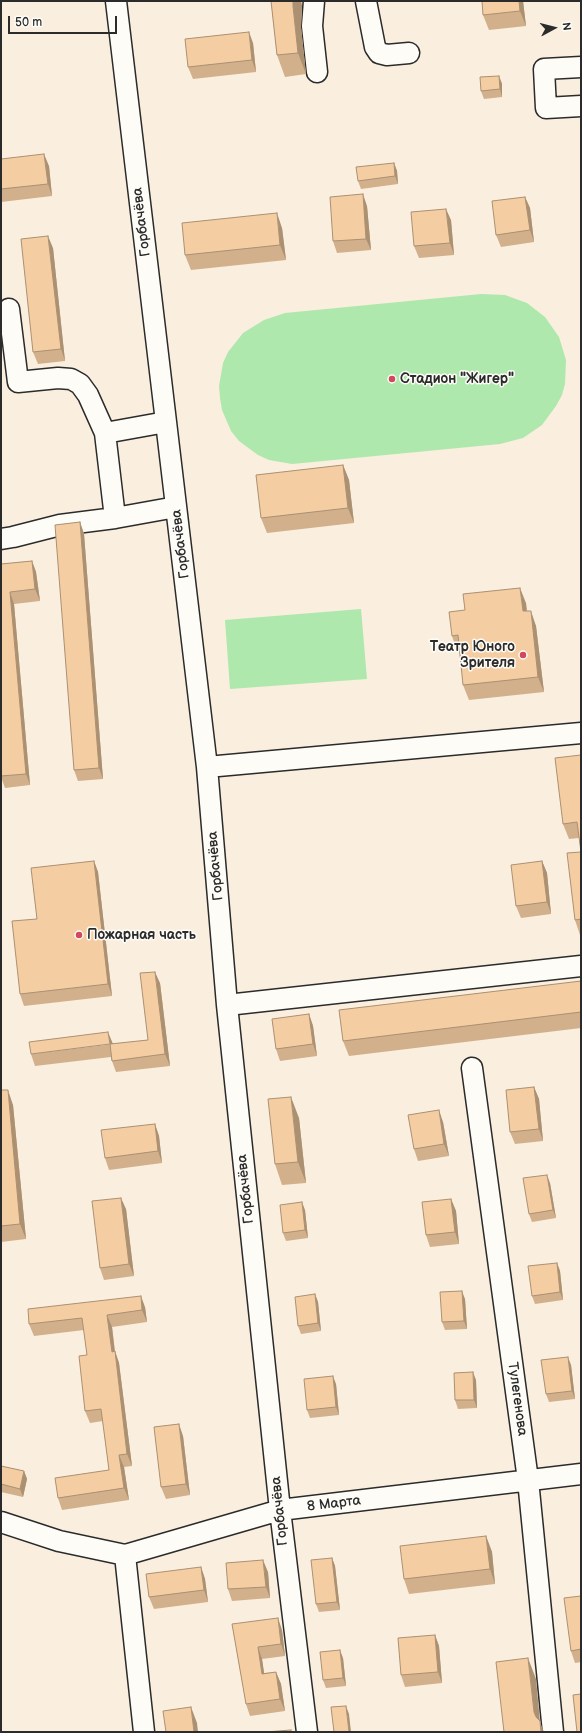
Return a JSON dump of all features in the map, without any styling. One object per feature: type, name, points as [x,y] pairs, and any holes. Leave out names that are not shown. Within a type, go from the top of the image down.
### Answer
[{"type":"street","name":"Горбачёва","points":[[116,1],[208,767],[227,1005],[280,1510],[307,1732]]},
{"type":"street","points":[[314,1],[312,26],[317,72]]},
{"type":"street","points":[[366,1],[375,47],[379,53],[387,56],[409,53]]},
{"type":"street","points":[[581,67],[544,70],[546,108],[581,106]]},
{"type":"street","points":[[9,309],[18,382],[58,378],[71,379],[80,384],[88,395],[105,433],[115,518]]},
{"type":"street","points":[[105,433],[166,422]]},
{"type":"street","points":[[5,540],[43,528],[115,518],[176,507]]},
{"type":"street","points":[[208,767],[581,732]]},
{"type":"street","points":[[227,1005],[581,966]]},
{"type":"street","name":"Тулегенова","points":[[472,1068],[528,1480],[553,1732]]},
{"type":"street","name":"8 Марта","points":[[1,1522],[59,1541],[125,1556],[280,1510],[581,1474]]},
{"type":"street","points":[[125,1556],[144,1732]]},
{"type":"green space","name":"Стадион \"Жигер\"","points":[[481,294],[505,295],[527,303],[545,317],[559,337],[566,360],[565,384],[562,395],[556,406],[542,425],[523,438],[500,444],[292,464],[269,460],[258,455],[239,441],[231,431],[222,410],[220,398],[219,386],[223,363],[228,352],[243,333],[264,320],[285,313]]},
{"type":"green space","points":[[361,609],[367,679],[230,689],[225,620]]},
{"type":"building","points":[[271,1],[293,1],[298,53],[277,55]]},
{"type":"building","points":[[482,1],[519,1],[520,11],[483,15]]},
{"type":"building","points":[[249,32],[252,60],[188,67],[185,39]]},
{"type":"building","points":[[499,76],[500,89],[481,91],[480,77]]},
{"type":"building","points":[[44,154],[48,184],[1,189],[1,159]]},
{"type":"building","points":[[394,163],[395,176],[358,181],[356,167]]},
{"type":"building","points":[[363,194],[366,239],[333,241],[330,197]]},
{"type":"building","points":[[525,197],[530,230],[496,235],[492,201]]},
{"type":"building","points":[[446,209],[450,243],[414,246],[411,212]]},
{"type":"building","points":[[277,213],[280,245],[185,255],[182,223]]},
{"type":"building","points":[[48,236],[61,349],[33,352],[21,239]]},
{"type":"building","points":[[343,465],[348,508],[261,518],[256,475]]},
{"type":"building","points":[[80,522],[99,768],[74,770],[55,525]]},
{"type":"building","points":[[32,561],[35,589],[10,592],[26,774],[1,776],[1,564]]},
{"type":"building","points":[[520,588],[523,611],[531,611],[538,677],[463,685],[458,635],[452,636],[449,612],[465,610],[463,594]]},
{"type":"building","points":[[581,755],[581,852],[577,822],[563,824],[555,758]]},
{"type":"building","points":[[581,852],[581,919],[575,920],[567,853]]},
{"type":"building","points":[[94,861],[108,984],[20,994],[12,921],[37,919],[31,868]]},
{"type":"building","points":[[542,861],[547,902],[516,906],[511,865]]},
{"type":"building","points":[[155,972],[165,1054],[112,1061],[110,1044],[148,1040],[140,973]]},
{"type":"building","points":[[581,981],[581,1012],[343,1041],[339,1010]]},
{"type":"building","points":[[309,1014],[313,1044],[276,1049],[272,1019]]},
{"type":"building","points":[[108,1032],[110,1044],[31,1054],[29,1042]]},
{"type":"building","points":[[534,1087],[539,1129],[510,1132],[506,1090]]},
{"type":"building","points":[[1,1090],[8,1090],[20,1224],[1,1226]]},
{"type":"building","points":[[291,1097],[298,1162],[275,1164],[268,1099]]},
{"type":"building","points":[[439,1110],[444,1144],[414,1149],[408,1115]]},
{"type":"building","points":[[155,1124],[158,1151],[105,1158],[101,1130]]},
{"type":"building","points":[[547,1175],[553,1210],[529,1214],[523,1178]]},
{"type":"building","points":[[121,1198],[129,1264],[100,1268],[92,1201]]},
{"type":"building","points":[[451,1199],[455,1232],[426,1235],[422,1202]]},
{"type":"building","points":[[302,1202],[305,1230],[283,1233],[280,1205]]},
{"type":"building","points":[[557,1263],[560,1292],[532,1296],[528,1266]]},
{"type":"building","points":[[462,1291],[464,1321],[442,1322],[440,1292]]},
{"type":"building","points":[[315,1294],[318,1323],[298,1326],[295,1297]]},
{"type":"building","points":[[141,1296],[142,1310],[107,1315],[112,1352],[115,1351],[127,1454],[119,1455],[124,1488],[58,1498],[55,1478],[109,1470],[101,1409],[85,1411],[79,1356],[87,1355],[82,1318],[29,1324],[28,1309]]},
{"type":"building","points":[[568,1357],[572,1391],[546,1394],[541,1360]]},
{"type":"building","points":[[473,1372],[474,1400],[455,1400],[454,1373]]},
{"type":"building","points":[[333,1376],[336,1407],[307,1410],[304,1379]]},
{"type":"building","points":[[179,1424],[186,1484],[161,1487],[154,1427]]},
{"type":"building","points":[[1,1466],[24,1471],[20,1489],[1,1484]]},
{"type":"building","points":[[486,1536],[490,1569],[404,1579],[400,1546]]},
{"type":"building","points":[[332,1558],[337,1602],[316,1604],[311,1560]]},
{"type":"building","points":[[263,1560],[266,1587],[228,1589],[226,1563]]},
{"type":"building","points":[[201,1567],[204,1590],[149,1597],[146,1574]]},
{"type":"building","points":[[581,1596],[581,1649],[571,1651],[564,1598]]},
{"type":"building","points":[[278,1618],[281,1644],[258,1647],[262,1674],[276,1672],[280,1699],[246,1704],[232,1624]]},
{"type":"building","points":[[435,1635],[438,1672],[401,1675],[398,1638]]},
{"type":"building","points":[[340,1650],[343,1678],[323,1680],[320,1652]]},
{"type":"building","points":[[528,1658],[534,1712],[540,1721],[541,1732],[504,1732],[496,1662]]},
{"type":"building","points":[[581,1694],[581,1732],[577,1732],[573,1695]]},
{"type":"building","points":[[346,1706],[349,1732],[334,1732],[331,1707]]},
{"type":"building","points":[[191,1707],[194,1732],[166,1732],[163,1711]]},
{"type":"building","points":[[291,1730],[291,1732],[266,1732]]},
{"type":"place","name":"Стадион \"Жигер\"","points":[[392,379]]},
{"type":"place","name":"Театр Юного Зрителя","points":[[523,655]]},
{"type":"place","name":"Пожарная часть","points":[[79,935]]}]
